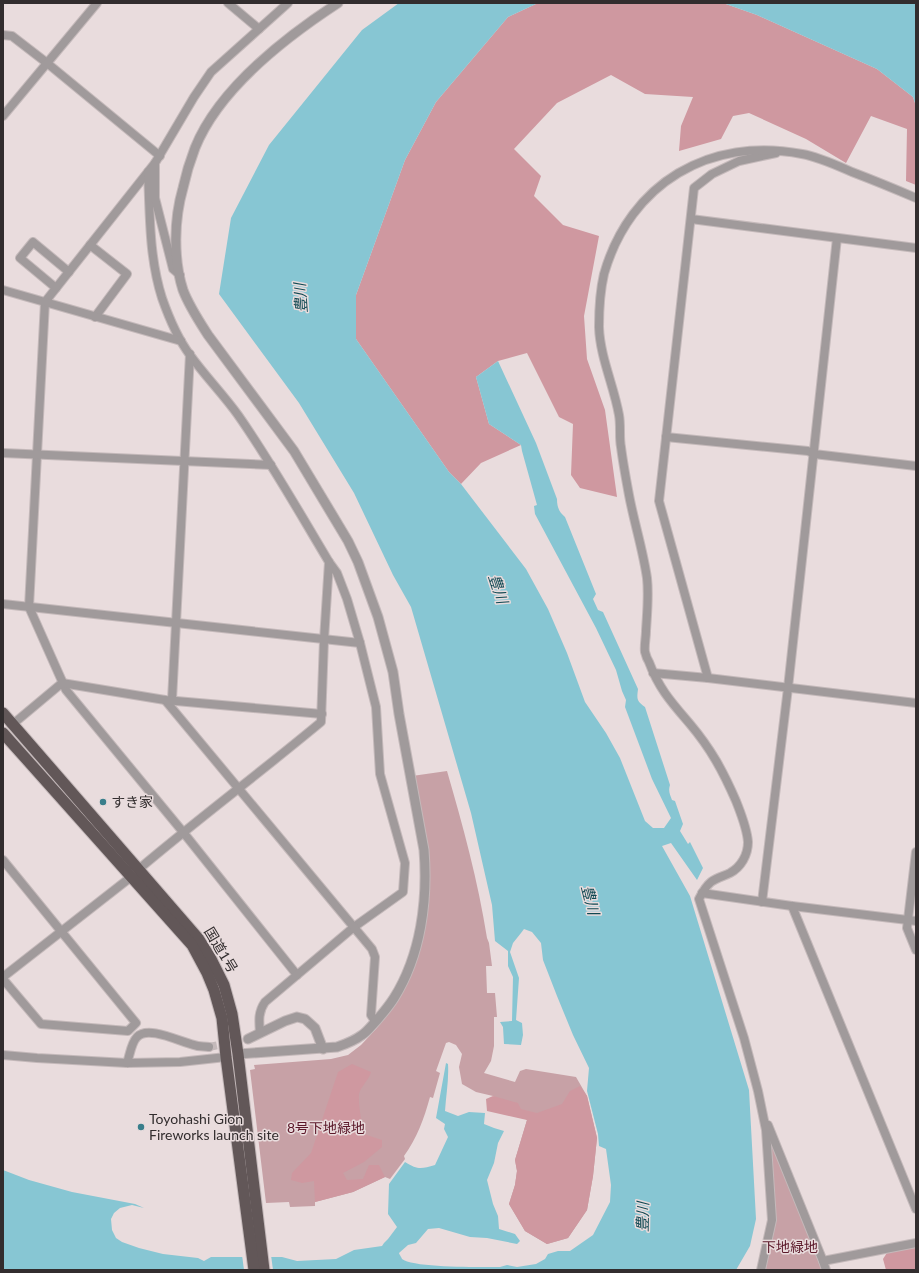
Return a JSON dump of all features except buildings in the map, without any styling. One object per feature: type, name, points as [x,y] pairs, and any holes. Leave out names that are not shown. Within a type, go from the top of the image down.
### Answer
[{"type":"highway","name":"国道1号","points":[[3,713],[135,873],[192,945],[207,973],[214,990],[222,1018],[254,1270]]},
{"type":"highway","name":"国道1号","points":[[3,733],[198,938],[211,959],[224,985],[232,1014],[264,1270]]},
{"type":"street","points":[[3,116],[97,3]]},
{"type":"street","points":[[228,3],[259,29]]},
{"type":"street","points":[[288,3],[211,72],[148,172],[45,302],[30,607],[66,690],[183,832],[297,975]]},
{"type":"street","points":[[238,1060],[337,1047],[362,1036],[394,999],[405,977],[416,944],[425,897],[426,872],[424,850],[399,714],[393,672],[378,617],[358,562],[348,541],[294,451],[208,335],[196,316],[183,289],[177,257],[176,235],[178,210],[187,173],[196,146],[207,124],[221,104],[253,68],[303,27],[338,3]]},
{"type":"street","points":[[3,35],[12,36],[48,63],[157,159]]},
{"type":"street","points":[[761,1270],[772,1220],[766,1130],[744,1038],[699,899],[712,881],[733,872],[745,857],[748,843],[745,826],[717,760],[707,745],[665,695],[652,673],[645,651],[649,598],[647,577],[630,499],[622,453],[619,417],[604,359],[599,330],[600,303],[604,276],[613,250],[624,228],[635,212],[655,190],[674,176],[694,165],[716,156],[737,151],[756,150],[805,154],[835,164],[916,198]]},
{"type":"street","points":[[708,678],[659,501],[694,188],[712,174],[739,161],[766,156],[782,151]]},
{"type":"street","points":[[157,159],[155,198],[173,269],[180,275]]},
{"type":"street","points":[[148,172],[150,242],[156,275],[163,299],[182,341],[190,354],[238,415],[271,465],[337,573],[347,599],[376,707],[380,774],[405,863],[403,892],[354,927],[265,1002],[259,1015],[260,1033]]},
{"type":"street","points":[[691,219],[916,248]]},
{"type":"street","points":[[762,902],[788,688],[837,238]]},
{"type":"street","points":[[56,288],[20,258],[33,242],[69,272]]},
{"type":"street","points":[[90,245],[127,274],[95,316]]},
{"type":"street","points":[[3,290],[182,341]]},
{"type":"street","points":[[190,354],[176,623],[169,700],[239,789],[372,949],[375,957],[371,1015],[375,1021]]},
{"type":"street","points":[[666,437],[808,451],[814,454],[916,466]]},
{"type":"street","points":[[3,453],[271,465]]},
{"type":"street","points":[[3,860],[62,931],[136,1023],[128,1031],[41,1024],[3,978],[62,931],[135,873],[183,832],[239,789],[321,722],[329,562]]},
{"type":"street","points":[[3,604],[360,643]]},
{"type":"street","points":[[652,673],[916,702]]},
{"type":"street","points":[[13,724],[62,683],[169,700],[322,714]]},
{"type":"street","points":[[916,852],[912,920],[907,928],[916,950]]},
{"type":"street","points":[[702,893],[792,906],[912,920]]},
{"type":"street","points":[[792,906],[916,1209]]},
{"type":"street","points":[[248,1039],[285,1021],[297,1017],[305,1019],[315,1028],[323,1049]]},
{"type":"street","points":[[127,1063],[136,1038],[140,1034],[147,1032],[155,1033],[196,1046],[209,1046]]},
{"type":"street","points":[[3,1055],[127,1063],[227,1062]]},
{"type":"street","points":[[762,1110],[826,1270]]},
{"type":"street","points":[[823,1261],[916,1243]]},
{"type":"green space","points":[[538,3],[723,3],[757,15],[877,69],[913,97],[916,106],[916,185],[906,181],[907,129],[871,116],[846,163],[806,139],[749,113],[733,116],[721,139],[679,151],[681,126],[693,97],[645,94],[611,75],[557,103],[514,149],[541,176],[534,196],[563,225],[599,236],[584,316],[587,359],[605,410],[617,497],[580,488],[571,475],[573,424],[559,417],[527,353],[498,361],[476,377],[489,424],[521,445],[481,463],[461,484],[449,472],[356,339],[356,295],[405,160],[436,102],[508,17]]},
{"type":"green space","name":"8号下地緑地","points":[[447,771],[475,875],[489,943],[492,966],[486,966],[487,993],[495,993],[497,1017],[494,1017],[494,1046],[491,1061],[484,1073],[515,1082],[520,1071],[526,1069],[576,1077],[587,1096],[597,1138],[593,1176],[587,1210],[568,1238],[547,1244],[525,1231],[509,1204],[515,1185],[517,1171],[515,1160],[527,1120],[493,1096],[476,1092],[462,1084],[459,1067],[462,1054],[456,1045],[449,1042],[446,1043],[436,1071],[440,1073],[433,1098],[430,1097],[420,1128],[404,1156],[405,1159],[390,1179],[385,1177],[353,1192],[315,1202],[315,1206],[290,1207],[289,1202],[266,1203],[250,1070],[255,1069],[254,1065],[331,1059],[348,1055],[361,1045],[394,1006],[424,933],[430,889],[430,868],[412,776]]},
{"type":"green space","points":[[352,1064],[371,1072],[359,1094],[360,1114],[364,1134],[382,1140],[382,1147],[364,1162],[343,1173],[347,1180],[363,1179],[369,1165],[379,1165],[385,1177],[353,1192],[315,1202],[314,1181],[302,1183],[291,1180],[292,1173],[311,1153],[338,1072]]},
{"type":"green space","points":[[580,1086],[587,1096],[597,1138],[593,1176],[587,1210],[568,1238],[547,1244],[525,1231],[509,1204],[515,1185],[517,1171],[515,1160],[527,1120],[487,1111],[486,1099],[493,1096],[518,1103],[521,1109],[537,1113],[562,1104],[570,1091]]},
{"type":"green space","name":"下地緑地","points":[[766,1130],[825,1270],[761,1270],[772,1220]]},
{"type":"green space","points":[[916,1243],[916,1270],[886,1270],[883,1259],[890,1248]]},
{"type":"water","name":"豊川","points":[[399,3],[538,3],[508,17],[436,102],[405,160],[356,295],[356,339],[449,472],[461,484],[526,569],[548,609],[567,653],[585,702],[606,733],[620,758],[645,821],[653,828],[664,828],[671,818],[652,779],[625,707],[626,700],[616,670],[596,628],[535,514],[534,506],[537,505],[521,445],[489,424],[476,377],[498,361],[536,443],[557,499],[557,504],[561,513],[565,517],[596,594],[593,599],[598,610],[603,612],[638,689],[637,697],[645,707],[670,785],[670,795],[672,800],[675,801],[683,824],[680,831],[688,844],[690,842],[703,868],[697,880],[671,843],[662,846],[690,896],[749,1090],[756,1219],[750,1246],[736,1270],[3,1270],[3,1170],[29,1180],[72,1192],[135,1204],[144,1208],[132,1205],[120,1208],[114,1213],[111,1219],[112,1230],[116,1238],[122,1242],[163,1254],[198,1258],[204,1261],[211,1257],[282,1257],[297,1261],[336,1259],[354,1250],[382,1246],[397,1227],[388,1214],[389,1184],[405,1162],[420,1168],[435,1165],[448,1137],[444,1129],[445,1124],[436,1118],[446,1063],[448,1064],[448,1076],[445,1111],[458,1116],[469,1112],[485,1113],[484,1124],[504,1131],[498,1143],[494,1163],[487,1180],[493,1204],[498,1216],[499,1229],[515,1234],[520,1241],[517,1244],[487,1238],[470,1237],[439,1228],[428,1229],[416,1243],[408,1245],[399,1253],[402,1259],[420,1264],[449,1266],[500,1267],[507,1265],[517,1267],[536,1264],[545,1259],[548,1254],[558,1251],[570,1251],[593,1235],[610,1202],[611,1185],[606,1149],[599,1146],[598,1134],[587,1091],[589,1068],[573,1035],[543,960],[541,943],[532,932],[524,929],[513,943],[510,952],[519,978],[516,1020],[522,1023],[523,1035],[521,1045],[504,1044],[503,1027],[500,1022],[512,1021],[513,977],[508,966],[508,951],[495,941],[492,905],[471,813],[411,607],[393,575],[354,493],[299,403],[219,294],[231,218],[269,145],[362,30]]},
{"type":"water","points":[[723,3],[916,3],[916,106],[913,97],[877,69],[757,15]]},
{"type":"pier","points":[[242,1255],[271,1255],[273,1270],[244,1270]]},
{"type":"tunnel","points":[[209,1047],[248,1039]]},
{"type":"place","name":"すき家","points":[[103,802]]},
{"type":"place","name":"Toyohashi Gion Fireworks launch site","points":[[141,1127]]}]
